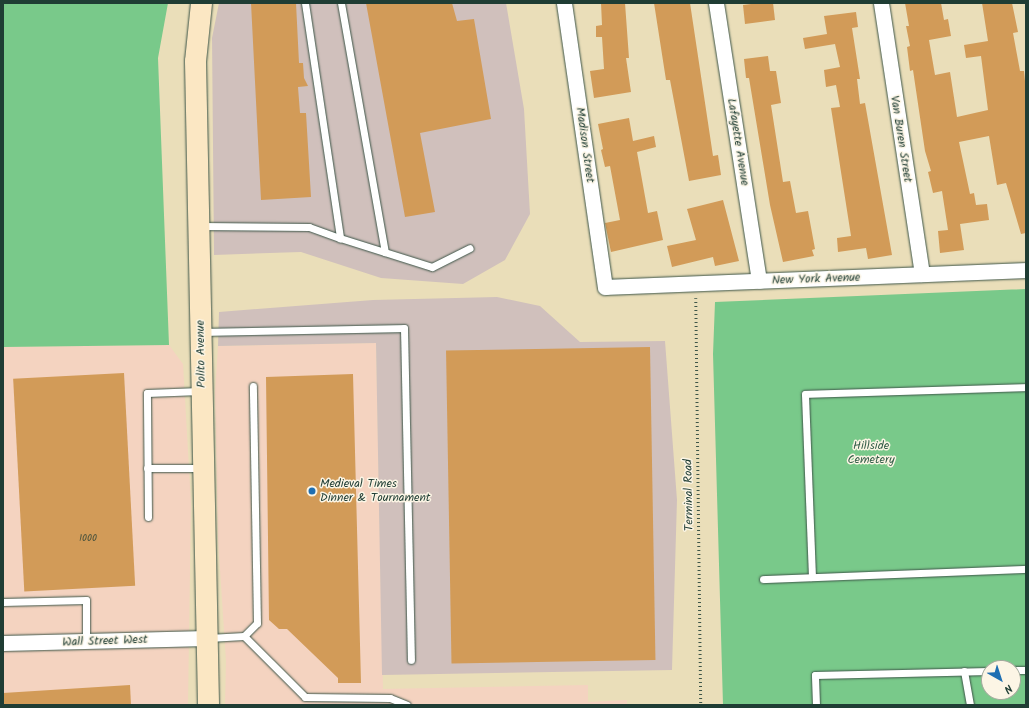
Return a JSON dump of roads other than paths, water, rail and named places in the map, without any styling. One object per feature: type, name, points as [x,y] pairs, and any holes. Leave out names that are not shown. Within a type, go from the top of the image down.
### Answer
[{"type":"street","name":"Polito Avenue","points":[[201,3],[195,61],[208,705]]},
{"type":"street","name":"Madison Street","points":[[564,3],[605,287]]},
{"type":"street","name":"Lafayette Avenue","points":[[716,3],[759,281]]},
{"type":"street","name":"Van Buren Street","points":[[881,3],[922,274]]},
{"type":"street","name":"New York Avenue","points":[[605,287],[1026,270]]},
{"type":"street","name":"Wall Street West","points":[[3,644],[207,638]]},
{"type":"lane","points":[[305,3],[340,238]]},
{"type":"lane","points":[[341,3],[384,252]]},
{"type":"lane","points":[[198,226],[309,227],[432,267],[470,248]]},
{"type":"lane","points":[[201,332],[404,328],[411,660]]},
{"type":"lane","points":[[207,638],[244,636],[257,623],[253,386]]},
{"type":"lane","points":[[812,577],[804,394],[1026,387]]},
{"type":"lane","points":[[148,517],[147,392],[202,391]]},
{"type":"lane","points":[[148,468],[204,468]]},
{"type":"lane","points":[[763,579],[1026,569]]},
{"type":"lane","points":[[3,602],[86,600],[86,641]]},
{"type":"lane","points":[[244,636],[305,697],[390,698],[407,705]]},
{"type":"lane","points":[[964,671],[970,705]]},
{"type":"lane","points":[[816,705],[815,675],[981,671]]},
{"type":"place","name":"Medieval Times Dinner & Tournament","points":[[312,491]]},
{"type":"park label","name":"Hillside Cemetery","points":[[871,453]]}]
